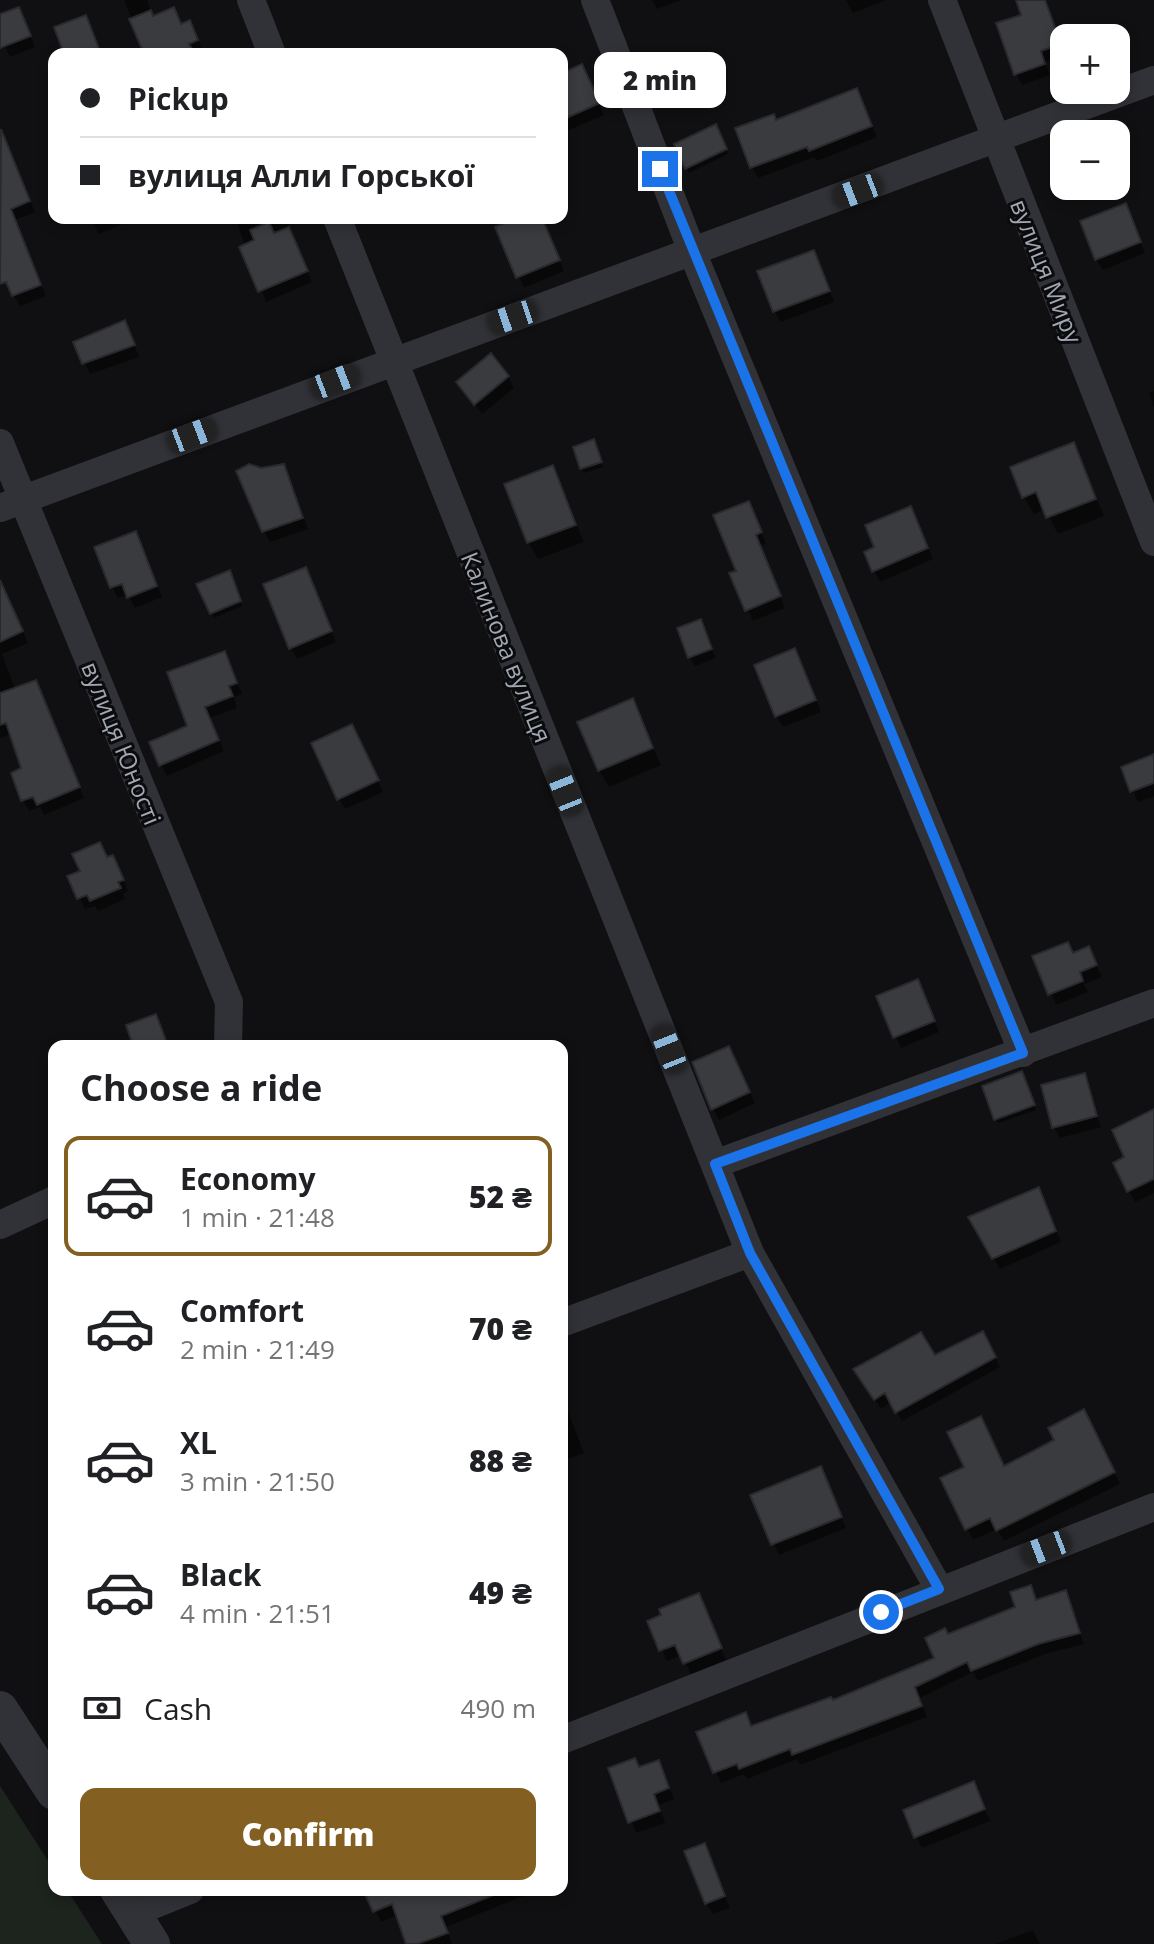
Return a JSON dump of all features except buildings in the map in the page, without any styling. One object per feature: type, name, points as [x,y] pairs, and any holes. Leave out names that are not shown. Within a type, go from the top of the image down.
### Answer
[{"type":"street","points":[[251,0],[270,48]]},
{"type":"street","points":[[595,0],[693,254],[1023,1053]]},
{"type":"street","name":"вулиця Миру","points":[[942,0],[1154,542]]},
{"type":"street","points":[[11,504],[392,360],[693,254],[1154,80]]},
{"type":"street","name":"Калинова вулиця","points":[[339,224],[750,1253],[939,1589]]},
{"type":"street","name":"вулиця Юності","points":[[0,443],[11,504],[229,1002],[228,1040]]},
{"type":"street","points":[[715,1164],[1023,1053],[1152,1011]]},
{"type":"street","points":[[0,1225],[48,1203]]},
{"type":"street","points":[[568,1321],[750,1253]]},
{"type":"street","points":[[568,1738],[939,1589],[1154,1507]]},
{"type":"street","points":[[0,1709],[48,1783]]},
{"type":"street","points":[[152,1944],[125,1901],[155,1896]]},
{"type":"shaded area","points":[[0,1786],[48,1861],[48,1896],[71,1896],[102,1944],[0,1944]]},
{"type":"route","points":[[660,169],[1023,1053],[715,1164],[750,1253],[939,1589],[881,1612]]}]
